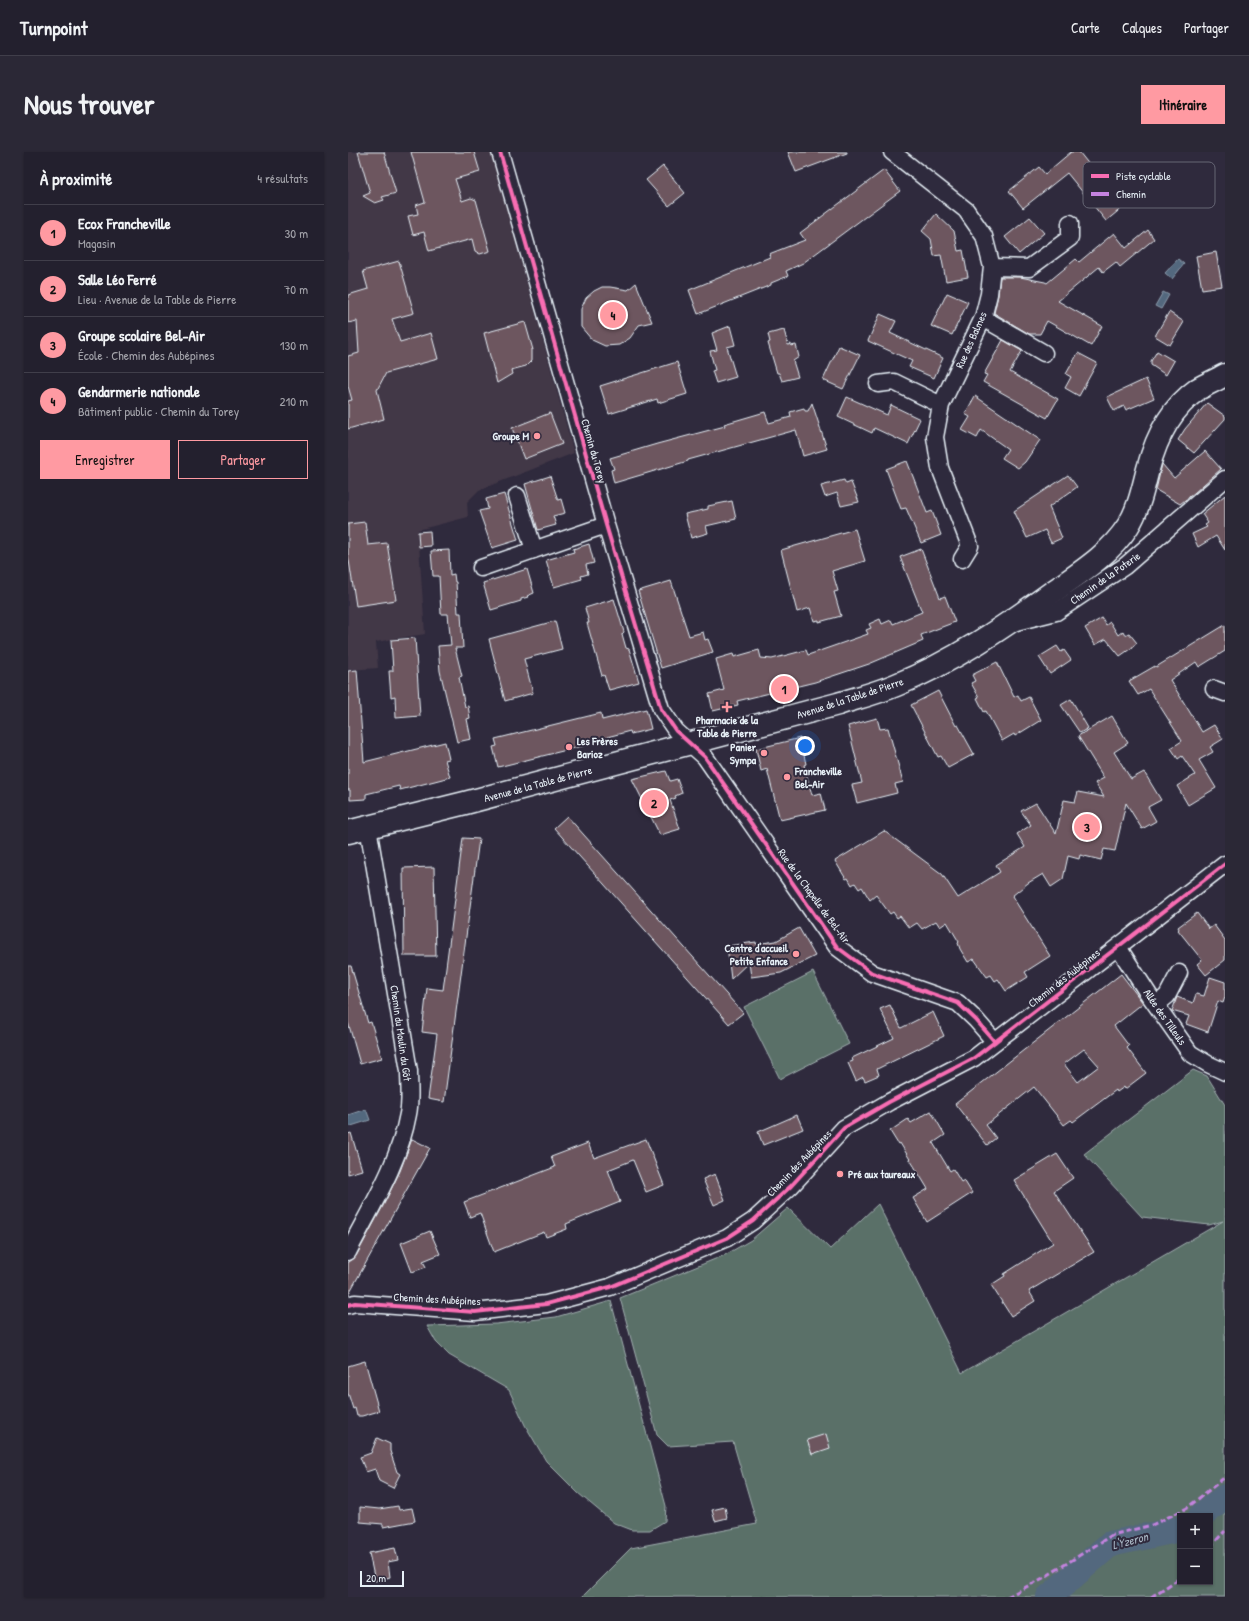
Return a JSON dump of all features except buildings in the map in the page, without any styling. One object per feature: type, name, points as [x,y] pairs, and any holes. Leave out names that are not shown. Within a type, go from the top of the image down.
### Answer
[{"type":"main road","name":"Avenue de la Table de Pierre","points":[[358,829],[472,802],[838,704],[896,685],[956,656],[1009,624],[1094,563],[1114,544],[1128,526],[1139,502],[1151,454],[1163,429],[1177,407],[1198,390],[1225,375]]},
{"type":"street","name":"Chemin du Torey","points":[[500,152],[606,524],[661,709],[676,731],[690,744]]},
{"type":"street","name":"Rue des Balmes","points":[[892,152],[966,210],[984,236],[992,267],[989,294],[983,318],[941,405],[935,436],[940,468],[970,546],[962,559]]},
{"type":"street","points":[[992,267],[1029,268],[1070,238],[1070,223]]},
{"type":"street","points":[[983,318],[1044,353]]},
{"type":"street","points":[[878,384],[894,382],[941,405]]},
{"type":"street","name":"Chemin de la Poterie","points":[[1009,624],[1056,612],[1125,566],[1225,479]]},
{"type":"street","points":[[517,496],[534,550]]},
{"type":"street","points":[[481,568],[606,524]]},
{"type":"street","name":"Rue de la Chapelle de Bel-Air","points":[[690,744],[705,757],[717,773],[837,947],[872,973],[958,1003],[976,1020],[995,1042]]},
{"type":"street","name":"Chemin du Moulin du Gôt","points":[[348,1252],[387,1178],[400,1148],[408,1113],[409,1071],[358,829]]},
{"type":"street","name":"Chemin des Aubépines","points":[[348,1305],[355,1303],[475,1312],[546,1304],[610,1287],[727,1238],[752,1221],[791,1186],[844,1128],[889,1102],[974,1058],[1225,864]]},
{"type":"street","name":"Allée des Tilleuls","points":[[1118,947],[1190,1053],[1225,1072]]},
{"type":"street","points":[[1156,1005],[1167,996],[1179,973]]},
{"type":"shaded area","points":[[348,152],[491,152],[574,453],[479,490],[467,502],[468,517],[418,530],[425,634],[376,642],[378,668],[348,670]]},
{"type":"green space","points":[[813,972],[849,1044],[780,1079],[744,1007]]},
{"type":"green space","points":[[1193,1070],[1207,1076],[1225,1105],[1225,1597],[582,1597],[631,1548],[757,1524],[733,1442],[668,1446],[657,1435],[620,1298],[725,1255],[751,1240],[788,1208],[830,1249],[878,1204],[962,1373],[1223,1221],[1209,1225],[1142,1217],[1084,1154]]},
{"type":"green space","points":[[611,1301],[666,1506],[665,1521],[650,1530],[632,1530],[614,1523],[578,1493],[546,1461],[525,1425],[509,1390],[449,1355],[436,1342],[427,1326],[496,1324],[556,1317]]},
{"type":"water","points":[[1178,259],[1184,264],[1172,279],[1165,273]]},
{"type":"water","points":[[1163,292],[1169,295],[1161,309],[1155,306]]},
{"type":"water","points":[[366,1109],[370,1120],[348,1127],[348,1115]]},
{"type":"waterway","name":"L'Yzeron","points":[[1205,1513],[1225,1497]]},
{"type":"waterway","name":"L'Yzeron","points":[[1049,1597],[1110,1544],[1177,1530]]},
{"type":"marked path","points":[[1007,1597],[1045,1577],[1112,1535],[1152,1525],[1187,1508],[1225,1477]]},
{"type":"marked path","points":[[1213,1544],[1225,1531]]},
{"type":"marked path","points":[[1151,1597],[1177,1580]]},
{"type":"cycle path","points":[[500,152],[606,525],[661,709],[676,731],[705,757],[837,947],[872,973],[958,1003],[976,1020],[995,1042]]},
{"type":"cycle path","points":[[348,1305],[355,1303],[475,1312],[546,1304],[610,1287],[727,1238],[753,1221],[791,1186],[844,1128],[889,1102],[974,1058],[1225,864]]},
{"type":"place","name":"Gendarmerie nationale","points":[[613,315]]},
{"type":"place","name":"Groupe M","points":[[537,436]]},
{"type":"place","name":"Ecox Francheville","points":[[784,689]]},
{"type":"place","name":"Pharmacie de la Table de Pierre","points":[[727,707]]},
{"type":"place","name":"Les Frères Barioz","points":[[569,747]]},
{"type":"place","name":"Panier Sympa","points":[[764,753]]},
{"type":"place","name":"Francheville Bel-Air","points":[[787,777]]},
{"type":"place","name":"Salle Léo Ferré","points":[[654,803]]},
{"type":"place","name":"Groupe scolaire Bel-Air","points":[[1087,827]]},
{"type":"place","name":"Centre d'accueil Petite Enfance","points":[[796,954]]},
{"type":"place","name":"Pré aux taureaux","points":[[840,1174]]}]
